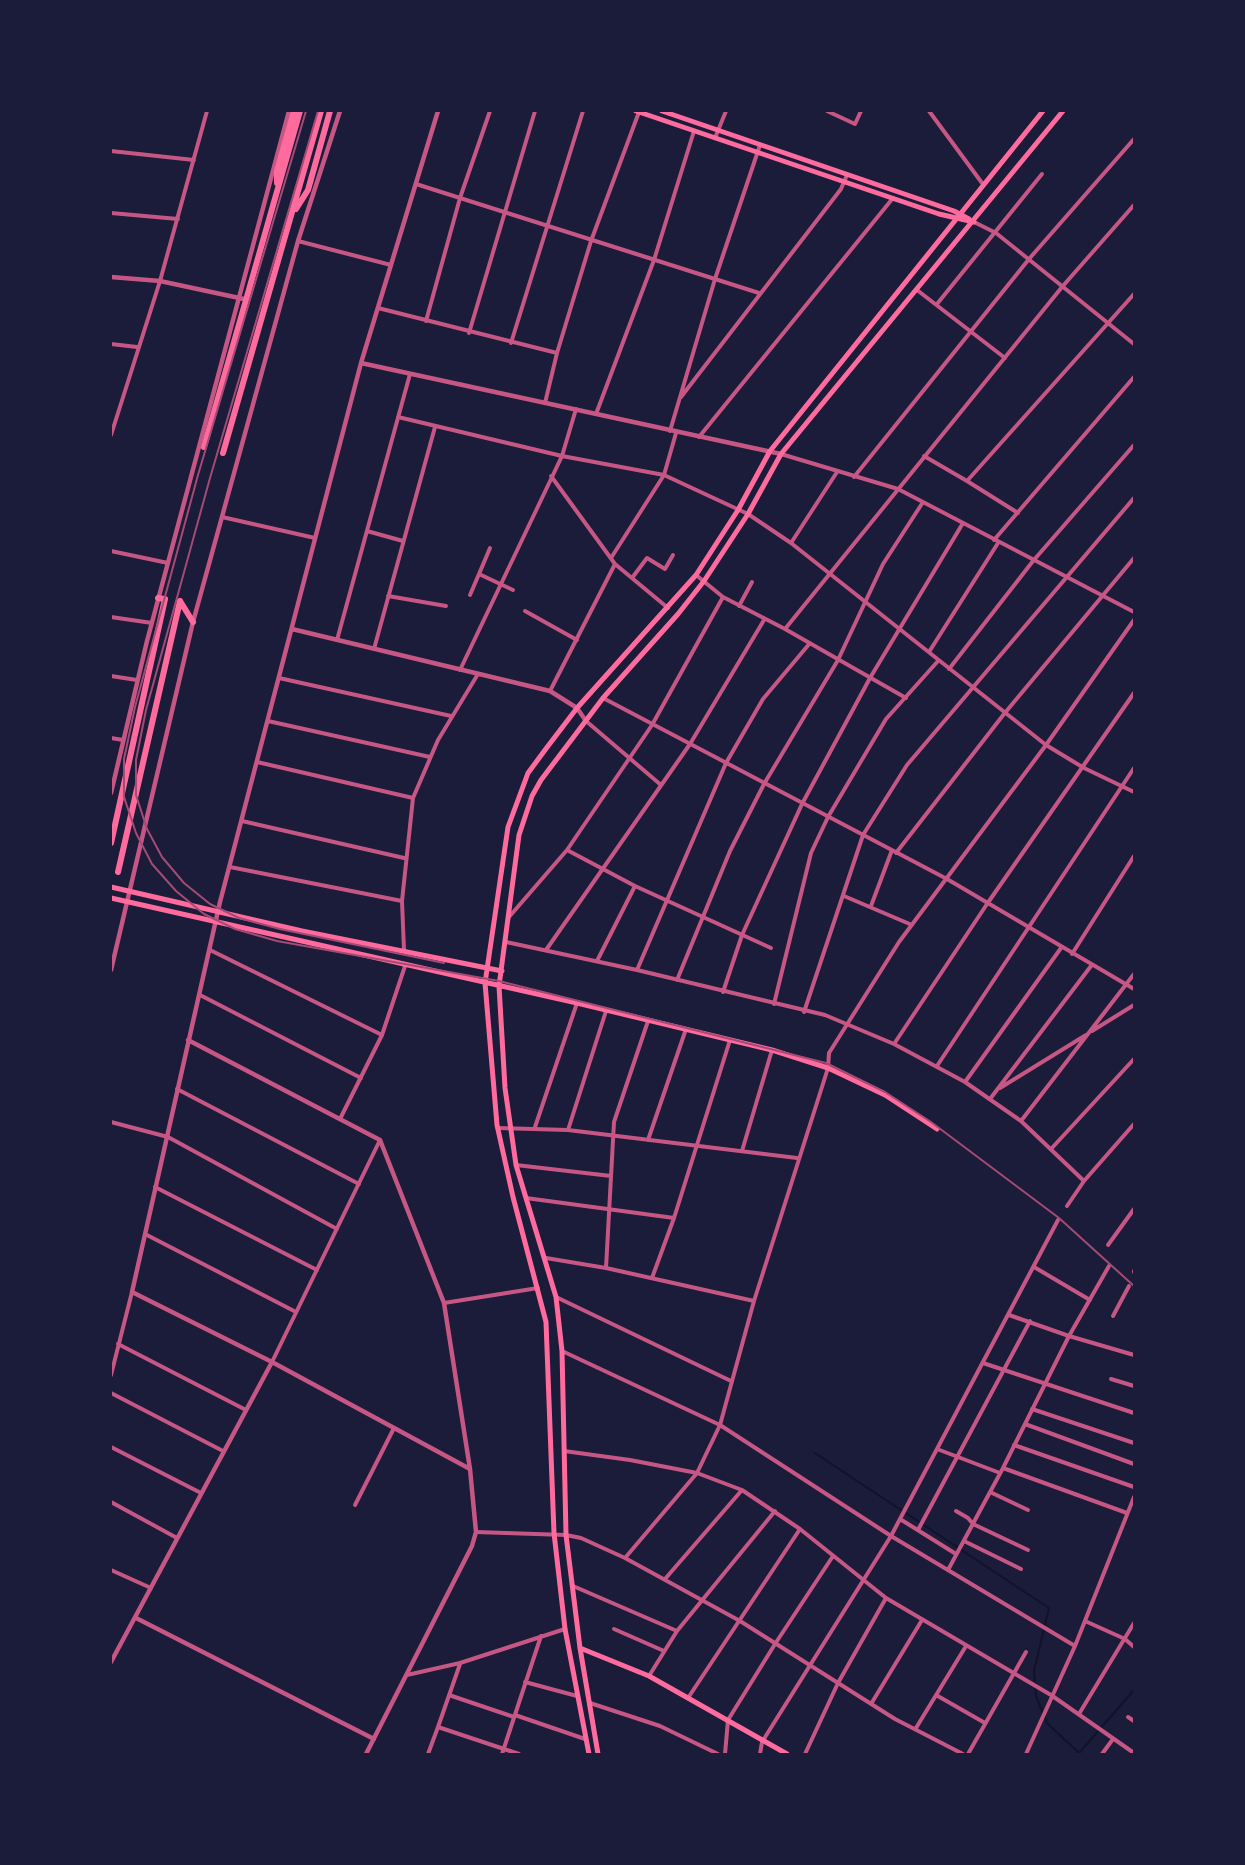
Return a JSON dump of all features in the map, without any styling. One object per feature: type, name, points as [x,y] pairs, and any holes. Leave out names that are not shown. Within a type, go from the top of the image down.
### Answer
[{"type":"main road","points":[[278,187],[277,171],[292,111]]},
{"type":"main road","points":[[204,447],[241,298],[278,187],[300,111]]},
{"type":"main road","points":[[223,453],[321,111]]},
{"type":"main road","points":[[293,212],[308,190],[330,111]]},
{"type":"main road","points":[[637,111],[893,198],[957,215]]},
{"type":"main road","points":[[662,111],[974,222]]},
{"type":"main road","points":[[589,1754],[565,1629],[554,1533],[546,1322],[498,1128],[485,983],[508,827],[528,773],[577,708],[696,575],[738,510],[770,451],[982,183],[1043,111]]},
{"type":"main road","points":[[598,1754],[580,1648],[566,1535],[562,1350],[556,1297],[516,1165],[510,1128],[499,986],[519,835],[532,796],[603,698],[678,614],[704,581],[747,514],[781,454],[1064,111]]},
{"type":"main road","points":[[111,843],[162,599]]},
{"type":"main road","points":[[118,872],[180,601],[193,622]]},
{"type":"main road","points":[[668,608],[678,614]]},
{"type":"main road","points":[[111,887],[128,893],[218,913],[502,971]]},
{"type":"main road","points":[[111,898],[125,903],[577,1003],[772,1050],[828,1068],[885,1095],[937,1129]]},
{"type":"main road","points":[[580,1648],[649,1676],[728,1720],[762,1742],[787,1754]]},
{"type":"street","points":[[111,435],[137,347],[160,281],[207,111]]},
{"type":"street","points":[[111,793],[152,623],[162,599],[168,563],[292,111]]},
{"type":"street","points":[[111,970],[193,622],[298,241],[340,111]]},
{"type":"street","points":[[111,1375],[168,1137],[176,1089],[200,995],[215,923],[361,363],[438,111]]},
{"type":"street","points":[[426,321],[460,198],[490,111]]},
{"type":"street","points":[[469,333],[535,111]]},
{"type":"street","points":[[511,342],[583,111]]},
{"type":"street","points":[[545,403],[557,353],[591,241],[637,111]]},
{"type":"street","points":[[715,138],[726,111]]},
{"type":"street","points":[[827,111],[855,123],[861,111]]},
{"type":"street","points":[[929,111],[982,183]]},
{"type":"street","points":[[596,414],[654,260],[694,131]]},
{"type":"street","points":[[854,477],[1029,259],[1134,139]]},
{"type":"street","points":[[611,558],[664,475],[678,402],[715,279],[760,145]]},
{"type":"street","points":[[111,151],[194,160]]},
{"type":"street","points":[[937,304],[1042,174]]},
{"type":"street","points":[[678,402],[845,182],[847,175]]},
{"type":"street","points":[[416,184],[759,293]]},
{"type":"street","points":[[699,437],[893,198]]},
{"type":"street","points":[[785,629],[1062,287],[1134,205]]},
{"type":"street","points":[[111,213],[178,219]]},
{"type":"street","points":[[974,222],[996,233],[1062,287],[1110,322],[1134,344]]},
{"type":"street","points":[[298,241],[391,265]]},
{"type":"street","points":[[111,277],[160,281],[241,298]]},
{"type":"street","points":[[917,290],[972,330],[1005,358]]},
{"type":"street","points":[[968,481],[1068,365],[1134,294]]},
{"type":"street","points":[[378,308],[469,333],[557,353]]},
{"type":"street","points":[[111,344],[137,347]]},
{"type":"street","points":[[361,363],[673,432],[770,451],[898,489],[1134,612]]},
{"type":"street","points":[[336,641],[410,374]]},
{"type":"street","points":[[929,652],[996,542],[1134,377]]},
{"type":"street","points":[[460,670],[562,456],[576,410]]},
{"type":"street","points":[[398,417],[562,456],[664,475],[747,514],[831,573],[972,689],[1046,745],[1084,768],[1134,792]]},
{"type":"street","points":[[374,650],[435,427]]},
{"type":"street","points":[[949,669],[1033,561],[1134,445]]},
{"type":"street","points":[[924,456],[1018,513]]},
{"type":"street","points":[[791,543],[837,472]]},
{"type":"street","points":[[551,476],[615,564],[668,608]]},
{"type":"street","points":[[804,1012],[863,835],[906,765],[1064,577],[1134,498]]},
{"type":"street","points":[[677,981],[730,851],[764,784],[838,660],[883,564],[923,502]]},
{"type":"street","points":[[222,517],[315,538]]},
{"type":"street","points":[[723,992],[742,936],[802,804],[870,678],[963,523]]},
{"type":"street","points":[[367,531],[403,541]]},
{"type":"street","points":[[470,596],[490,548]]},
{"type":"street","points":[[111,551],[168,563]]},
{"type":"street","points":[[632,578],[647,558],[665,569],[673,555]]},
{"type":"street","points":[[871,906],[894,852],[1004,714],[1134,558]]},
{"type":"street","points":[[550,691],[615,564]]},
{"type":"street","points":[[478,574],[513,590]]},
{"type":"street","points":[[696,575],[723,597],[785,629],[906,698]]},
{"type":"street","points":[[739,606],[752,582]]},
{"type":"street","points":[[388,596],[446,606]]},
{"type":"street","points":[[509,917],[567,850],[629,759],[652,724],[723,597]]},
{"type":"street","points":[[525,610],[577,640]]},
{"type":"street","points":[[111,617],[152,623]]},
{"type":"street","points":[[546,950],[601,868],[690,744],[764,620]]},
{"type":"street","points":[[625,1557],[698,1473],[720,1425],[797,1158],[828,1068],[829,1053],[845,1024],[912,925],[1046,745],[1134,620]]},
{"type":"street","points":[[292,629],[550,691],[577,708],[586,721],[661,785]]},
{"type":"street","points":[[637,969],[726,763],[763,699],[810,643]]},
{"type":"street","points":[[774,1004],[811,854],[828,817],[886,719],[938,661]]},
{"type":"street","points":[[404,950],[402,901],[404,858],[413,798],[430,757],[451,716],[478,673]]},
{"type":"street","points":[[111,676],[137,680]]},
{"type":"street","points":[[279,678],[451,716]]},
{"type":"street","points":[[894,1044],[987,904],[1084,768],[1134,693]]},
{"type":"street","points":[[603,698],[946,879],[1091,966],[1134,989]]},
{"type":"street","points":[[268,720],[430,757]]},
{"type":"street","points":[[111,738],[123,740]]},
{"type":"street","points":[[257,762],[413,798]]},
{"type":"street","points":[[937,1066],[1134,768]]},
{"type":"street","points":[[242,821],[404,858]]},
{"type":"street","points":[[567,850],[635,886],[771,948]]},
{"type":"street","points":[[1072,954],[1134,856]]},
{"type":"street","points":[[230,867],[402,901]]},
{"type":"street","points":[[597,961],[635,886]]},
{"type":"street","points":[[843,896],[912,925]]},
{"type":"street","points":[[506,942],[637,969],[677,981],[825,1015],[894,1044],[937,1066],[990,1098],[1021,1121],[1084,1181]]},
{"type":"street","points":[[964,1082],[1061,948]]},
{"type":"street","points":[[210,950],[382,1035]]},
{"type":"street","points":[[340,1119],[382,1035],[405,966]]},
{"type":"street","points":[[990,1098],[1091,966]]},
{"type":"street","points":[[1021,1121],[1134,974]]},
{"type":"street","points":[[200,995],[361,1078]]},
{"type":"street","points":[[535,1127],[577,1003]]},
{"type":"street","points":[[997,1090],[1134,1005]]},
{"type":"street","points":[[568,1130],[606,1011]]},
{"type":"street","points":[[606,1268],[614,1122],[648,1021]]},
{"type":"street","points":[[648,1140],[686,1029]]},
{"type":"street","points":[[652,1278],[674,1218],[730,1039]]},
{"type":"street","points":[[188,1040],[380,1140],[444,1303],[470,1469],[476,1532],[366,1754]]},
{"type":"street","points":[[742,1151],[772,1050]]},
{"type":"street","points":[[1051,1149],[1134,1059]]},
{"type":"street","points":[[176,1089],[359,1184]]},
{"type":"street","points":[[111,1122],[168,1137],[337,1229]]},
{"type":"street","points":[[1067,1206],[1084,1181],[1134,1124]]},
{"type":"street","points":[[498,1128],[535,1127],[568,1130],[797,1158]]},
{"type":"street","points":[[111,1662],[272,1362],[380,1140]]},
{"type":"street","points":[[516,1165],[611,1176]]},
{"type":"street","points":[[155,1187],[317,1270]]},
{"type":"street","points":[[525,1198],[674,1218]]},
{"type":"street","points":[[1108,1245],[1134,1209]]},
{"type":"street","points":[[760,1754],[762,1742],[808,1664],[891,1536],[1058,1220]]},
{"type":"street","points":[[145,1234],[296,1312]]},
{"type":"street","points":[[546,1258],[606,1268],[754,1301]]},
{"type":"street","points":[[948,1570],[1002,1471],[1069,1336],[1109,1266]]},
{"type":"street","points":[[1034,1267],[1090,1300]]},
{"type":"street","points":[[1113,1316],[1129,1286]]},
{"type":"street","points":[[444,1303],[538,1288]]},
{"type":"street","points":[[132,1292],[272,1362],[470,1469]]},
{"type":"street","points":[[556,1297],[731,1381]]},
{"type":"street","points":[[1009,1314],[1069,1336],[1134,1355]]},
{"type":"street","points":[[919,1529],[1030,1321]]},
{"type":"street","points":[[118,1344],[246,1410]]},
{"type":"street","points":[[562,1350],[720,1425],[891,1536],[1075,1646]]},
{"type":"street","points":[[983,1363],[1134,1413]]},
{"type":"street","points":[[1111,1379],[1134,1386]]},
{"type":"street","points":[[111,1393],[224,1451]]},
{"type":"street","points":[[1032,1409],[1134,1443]]},
{"type":"street","points":[[1025,1424],[1134,1464]]},
{"type":"street","points":[[355,1505],[394,1428]]},
{"type":"street","points":[[1014,1445],[1134,1487]]},
{"type":"street","points":[[111,1447],[201,1493]]},
{"type":"street","points":[[937,1449],[958,1458],[1127,1513]]},
{"type":"street","points":[[563,1451],[630,1460],[698,1473],[742,1490],[800,1529],[886,1598],[1051,1695],[1134,1753]]},
{"type":"street","points":[[664,1579],[742,1490]]},
{"type":"street","points":[[990,1492],[1028,1510]]},
{"type":"street","points":[[1026,1754],[1075,1646],[1134,1497]]},
{"type":"street","points":[[111,1502],[177,1538]]},
{"type":"street","points":[[649,1676],[677,1631],[704,1601],[775,1511]]},
{"type":"street","points":[[956,1511],[973,1524],[1028,1550]]},
{"type":"street","points":[[901,1517],[957,1553]]},
{"type":"street","points":[[688,1698],[800,1529]]},
{"type":"street","points":[[476,1532],[566,1535],[581,1538],[625,1557],[740,1621],[872,1704],[963,1754]]},
{"type":"street","points":[[962,1543],[1021,1569]]},
{"type":"street","points":[[725,1754],[728,1720],[834,1556]]},
{"type":"street","points":[[111,1570],[151,1588]]},
{"type":"street","points":[[573,1586],[677,1631]]},
{"type":"street","points":[[805,1754],[838,1683],[886,1598]]},
{"type":"street","points":[[136,1618],[374,1739]]},
{"type":"street","points":[[872,1704],[922,1620]]},
{"type":"street","points":[[1085,1621],[1125,1639],[1134,1647]]},
{"type":"street","points":[[1078,1714],[1134,1623]]},
{"type":"street","points":[[407,1675],[460,1663],[565,1629]]},
{"type":"street","points":[[614,1629],[664,1652]]},
{"type":"street","points":[[503,1751],[541,1636]]},
{"type":"street","points":[[916,1728],[966,1646]]},
{"type":"street","points":[[968,1754],[1011,1673],[1026,1652]]},
{"type":"street","points":[[428,1754],[460,1663]]},
{"type":"street","points":[[525,1682],[577,1696]]},
{"type":"street","points":[[449,1695],[586,1739]]},
{"type":"street","points":[[936,1695],[985,1723]]},
{"type":"street","points":[[590,1703],[660,1726],[718,1754]]},
{"type":"street","points":[[1128,1717],[1134,1721]]},
{"type":"street","points":[[438,1727],[503,1751],[519,1754]]},
{"type":"street","points":[[1102,1754],[1113,1739]]},
{"type":"waterway","points":[[815,1453],[1049,1608],[1034,1671],[1036,1696],[1047,1723],[1080,1754]]},
{"type":"waterway","points":[[1079,1753],[1134,1690]]},
{"type":"railway","points":[[306,111],[198,475],[135,707],[124,759],[124,797],[136,833],[152,864],[176,891],[204,914],[235,929],[277,941],[499,981],[826,1063],[885,1092],[931,1122],[1059,1218],[1134,1286]]},
{"type":"railway","points":[[318,111],[210,478],[146,710],[136,760],[136,795],[147,829],[162,857],[184,883],[210,904],[239,918],[280,929],[444,963]]}]
